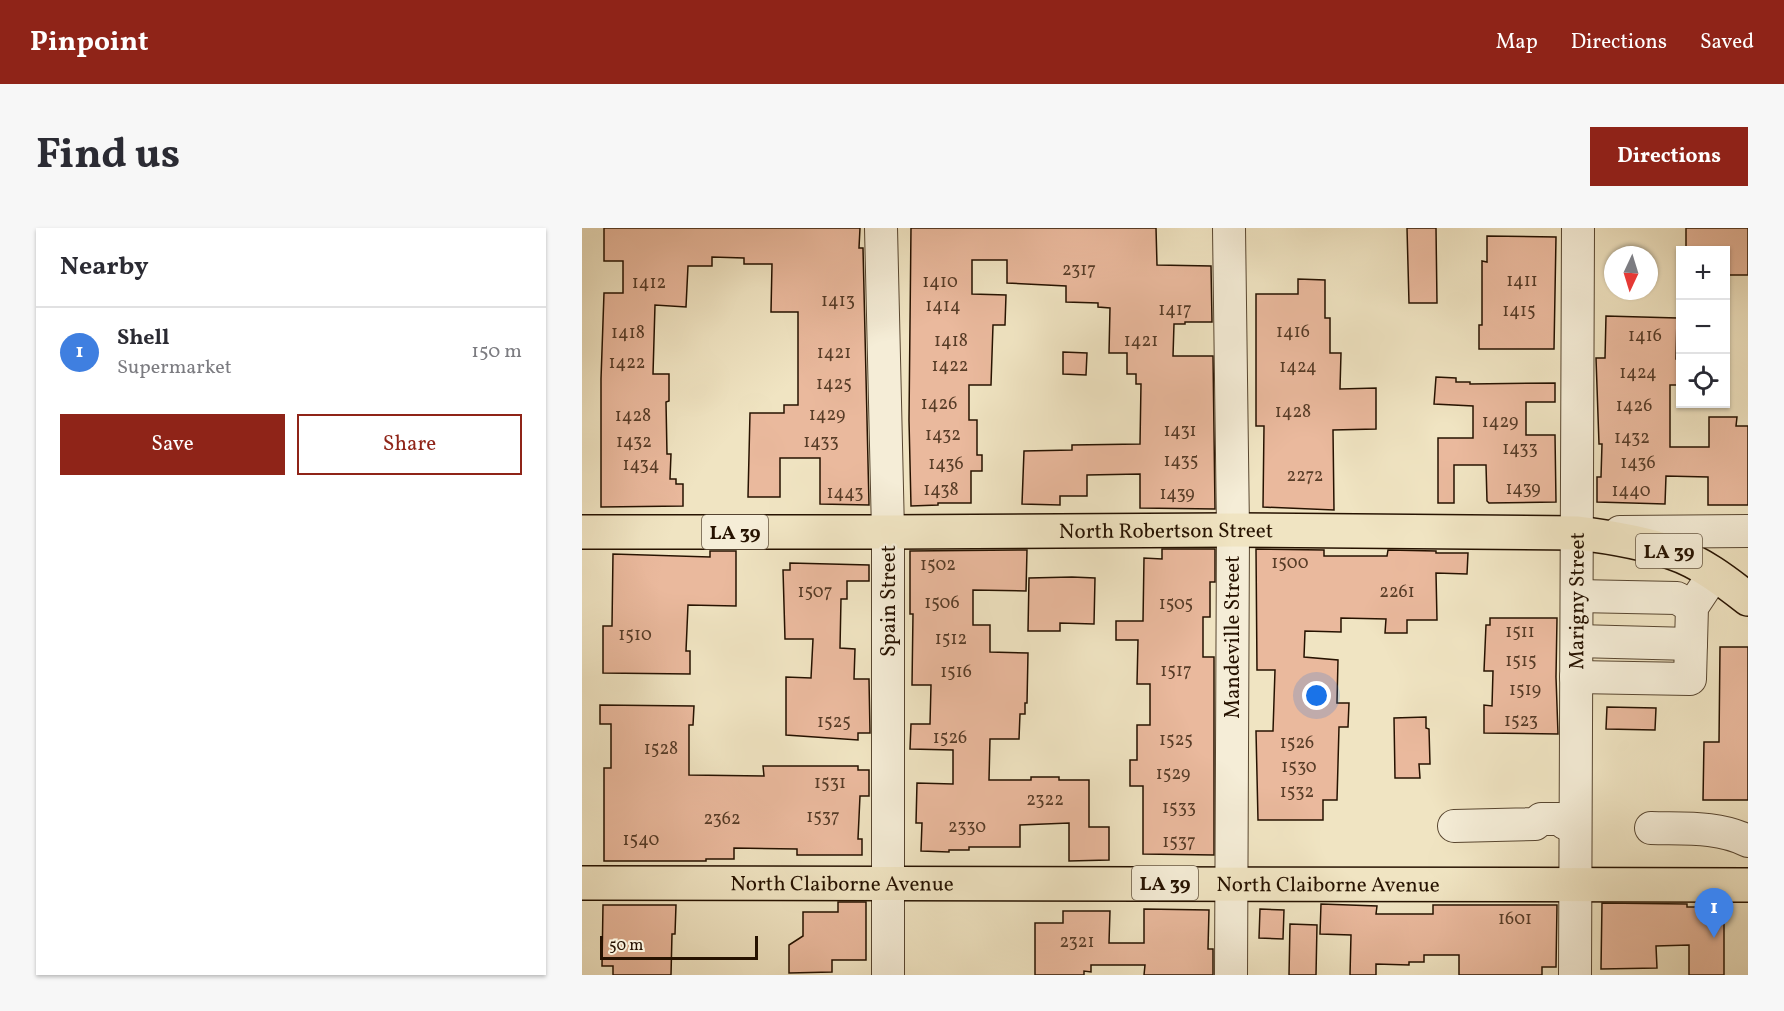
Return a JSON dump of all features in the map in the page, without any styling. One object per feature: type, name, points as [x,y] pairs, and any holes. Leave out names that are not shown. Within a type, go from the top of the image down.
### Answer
[{"type":"main road","name":"North Robertson Street","points":[[582,532],[1233,530],[1578,533]]},
{"type":"main road","name":"LA 39","points":[[1578,533],[1614,537],[1675,553],[1714,574],[1748,599]]},
{"type":"main road","name":"North Claiborne Avenue","points":[[582,883],[1748,885]]},
{"type":"street","name":"Spain Street","points":[[881,228],[888,532],[888,975]]},
{"type":"street","name":"Mandeville Street","points":[[1228,228],[1233,530],[1231,975]]},
{"type":"street","name":"Marigny Street","points":[[1575,975],[1574,885],[1570,824],[1577,641],[1578,228]]},
{"type":"street","name":"North Robertson Street","points":[[1578,533],[1748,531]]},
{"type":"street","points":[[1576,676],[1690,679],[1692,607],[1714,574]]},
{"type":"street","points":[[1577,596],[1677,598],[1692,607]]},
{"type":"street","points":[[1577,641],[1691,644]]},
{"type":"street","points":[[1454,826],[1535,824],[1540,829],[1561,829],[1570,824]]},
{"type":"street","points":[[1651,828],[1717,830],[1735,834],[1748,841]]},
{"type":"building","points":[[604,228],[860,228],[859,248],[863,248],[869,505],[820,504],[820,458],[780,458],[780,497],[748,497],[750,413],[784,413],[784,405],[798,405],[798,312],[771,312],[772,264],[744,264],[744,258],[712,257],[712,266],[688,266],[686,307],[655,305],[653,374],[669,374],[669,401],[666,402],[667,454],[671,454],[670,479],[676,479],[676,484],[683,484],[683,506],[601,507],[604,293],[623,293],[623,261],[604,261]]},
{"type":"building","points":[[911,228],[1156,228],[1157,265],[1211,266],[1212,322],[1174,324],[1173,356],[1213,356],[1215,509],[1140,508],[1140,474],[1087,475],[1087,496],[1060,496],[1060,505],[1022,504],[1024,451],[1072,450],[1072,445],[1140,444],[1141,384],[1136,384],[1136,374],[1127,374],[1127,353],[1109,353],[1110,308],[1098,307],[1098,303],[1066,302],[1066,286],[1007,283],[1007,260],[972,260],[972,294],[1006,295],[1005,325],[993,325],[991,385],[969,385],[969,420],[977,420],[977,455],[982,455],[982,471],[971,471],[971,503],[911,506],[909,420]]},
{"type":"building","points":[[1407,228],[1436,228],[1437,303],[1409,303]]},
{"type":"building","points":[[1686,228],[1748,228],[1748,275],[1730,275],[1730,246],[1686,246]]},
{"type":"building","points":[[1487,236],[1556,237],[1554,349],[1479,349],[1479,325],[1482,325],[1482,261],[1487,262]]},
{"type":"building","points":[[1298,279],[1325,280],[1325,318],[1330,318],[1330,353],[1341,353],[1340,389],[1376,388],[1376,429],[1333,430],[1334,510],[1263,507],[1264,426],[1256,426],[1256,294],[1298,294]]},
{"type":"building","points":[[1606,316],[1676,318],[1676,385],[1670,385],[1670,447],[1709,447],[1709,417],[1737,417],[1736,426],[1748,426],[1748,505],[1708,505],[1708,477],[1666,476],[1665,504],[1597,502],[1597,477],[1601,477],[1602,444],[1599,444],[1596,358],[1605,358]]},
{"type":"building","points":[[1063,352],[1087,353],[1086,375],[1063,374]]},
{"type":"building","points":[[1436,377],[1456,378],[1456,382],[1470,382],[1470,384],[1555,383],[1555,402],[1526,402],[1526,435],[1555,435],[1556,502],[1489,503],[1487,501],[1486,465],[1454,465],[1454,503],[1438,503],[1438,438],[1473,438],[1473,406],[1434,404]]},
{"type":"building","points":[[1162,549],[1215,549],[1215,582],[1210,582],[1210,617],[1203,617],[1203,657],[1214,657],[1214,855],[1143,854],[1143,786],[1130,786],[1130,760],[1137,760],[1137,725],[1150,725],[1150,684],[1137,684],[1138,640],[1116,640],[1116,621],[1143,621],[1144,558],[1162,559]]},
{"type":"building","points":[[1256,549],[1324,550],[1324,556],[1387,556],[1388,550],[1468,553],[1467,574],[1436,573],[1437,620],[1407,620],[1407,633],[1385,633],[1386,619],[1341,618],[1341,632],[1305,631],[1304,657],[1338,660],[1337,703],[1349,703],[1348,727],[1339,727],[1337,800],[1323,800],[1323,820],[1258,820],[1256,731],[1273,731],[1275,670],[1257,670]]},
{"type":"building","points":[[1027,550],[1026,591],[973,590],[973,625],[990,625],[990,652],[1028,653],[1027,703],[1025,703],[1025,714],[1020,714],[1019,739],[990,739],[989,780],[1059,777],[1059,780],[1089,780],[1089,827],[1109,827],[1109,860],[1069,861],[1069,823],[1020,825],[1020,847],[969,847],[969,850],[949,850],[949,852],[921,851],[922,823],[916,823],[917,783],[953,784],[953,750],[910,749],[911,724],[930,724],[931,685],[912,685],[913,614],[910,614],[910,551]]},
{"type":"building","points":[[710,551],[736,551],[736,606],[688,605],[686,651],[690,651],[690,674],[603,673],[603,626],[612,626],[613,554],[710,557]]},
{"type":"building","points":[[790,563],[869,565],[869,581],[847,581],[847,599],[841,599],[840,648],[855,649],[854,679],[869,679],[870,733],[858,733],[858,740],[786,735],[786,677],[811,678],[813,639],[785,639],[783,570],[790,570]]},
{"type":"building","points":[[1029,578],[1095,578],[1094,624],[1060,623],[1060,631],[1028,631]]},
{"type":"building","points":[[1490,618],[1557,618],[1558,734],[1484,733],[1484,705],[1492,706],[1493,671],[1484,671],[1486,625],[1490,625]]},
{"type":"building","points":[[1720,647],[1748,647],[1748,800],[1703,800],[1704,742],[1719,742]]},
{"type":"building","points":[[600,705],[694,706],[693,725],[689,725],[689,775],[764,776],[763,766],[858,766],[858,770],[869,770],[869,796],[860,796],[858,839],[862,839],[862,855],[797,855],[797,849],[734,848],[734,859],[604,861],[604,768],[611,768],[611,724],[600,724]]},
{"type":"building","points":[[1607,707],[1656,708],[1655,730],[1606,729]]},
{"type":"building","points":[[1426,717],[1426,728],[1429,729],[1430,764],[1419,764],[1420,778],[1395,778],[1394,718]]},
{"type":"building","points":[[838,902],[866,902],[866,960],[832,960],[832,972],[789,973],[789,945],[803,936],[803,912],[838,912]]},
{"type":"building","points":[[1602,903],[1724,907],[1724,975],[1689,975],[1689,945],[1656,946],[1657,968],[1601,969]]},
{"type":"building","points":[[1321,904],[1377,906],[1376,914],[1433,914],[1433,905],[1557,905],[1556,967],[1542,967],[1542,975],[1459,975],[1459,955],[1424,955],[1424,962],[1409,962],[1409,965],[1376,964],[1376,975],[1350,975],[1351,935],[1320,934]]},
{"type":"building","points":[[603,905],[676,905],[675,934],[672,934],[671,975],[613,975],[613,966],[602,966]]},
{"type":"building","points":[[1144,909],[1209,910],[1208,949],[1213,949],[1213,975],[1144,975],[1145,965],[1091,965],[1091,972],[1084,971],[1084,975],[1035,975],[1035,923],[1063,923],[1063,911],[1110,911],[1109,943],[1144,943]]},
{"type":"building","points":[[1260,909],[1284,910],[1283,939],[1259,938]]},
{"type":"building","points":[[1290,924],[1317,925],[1316,975],[1289,975]]},
{"type":"place","name":"Shell","points":[[1714,938]]}]
